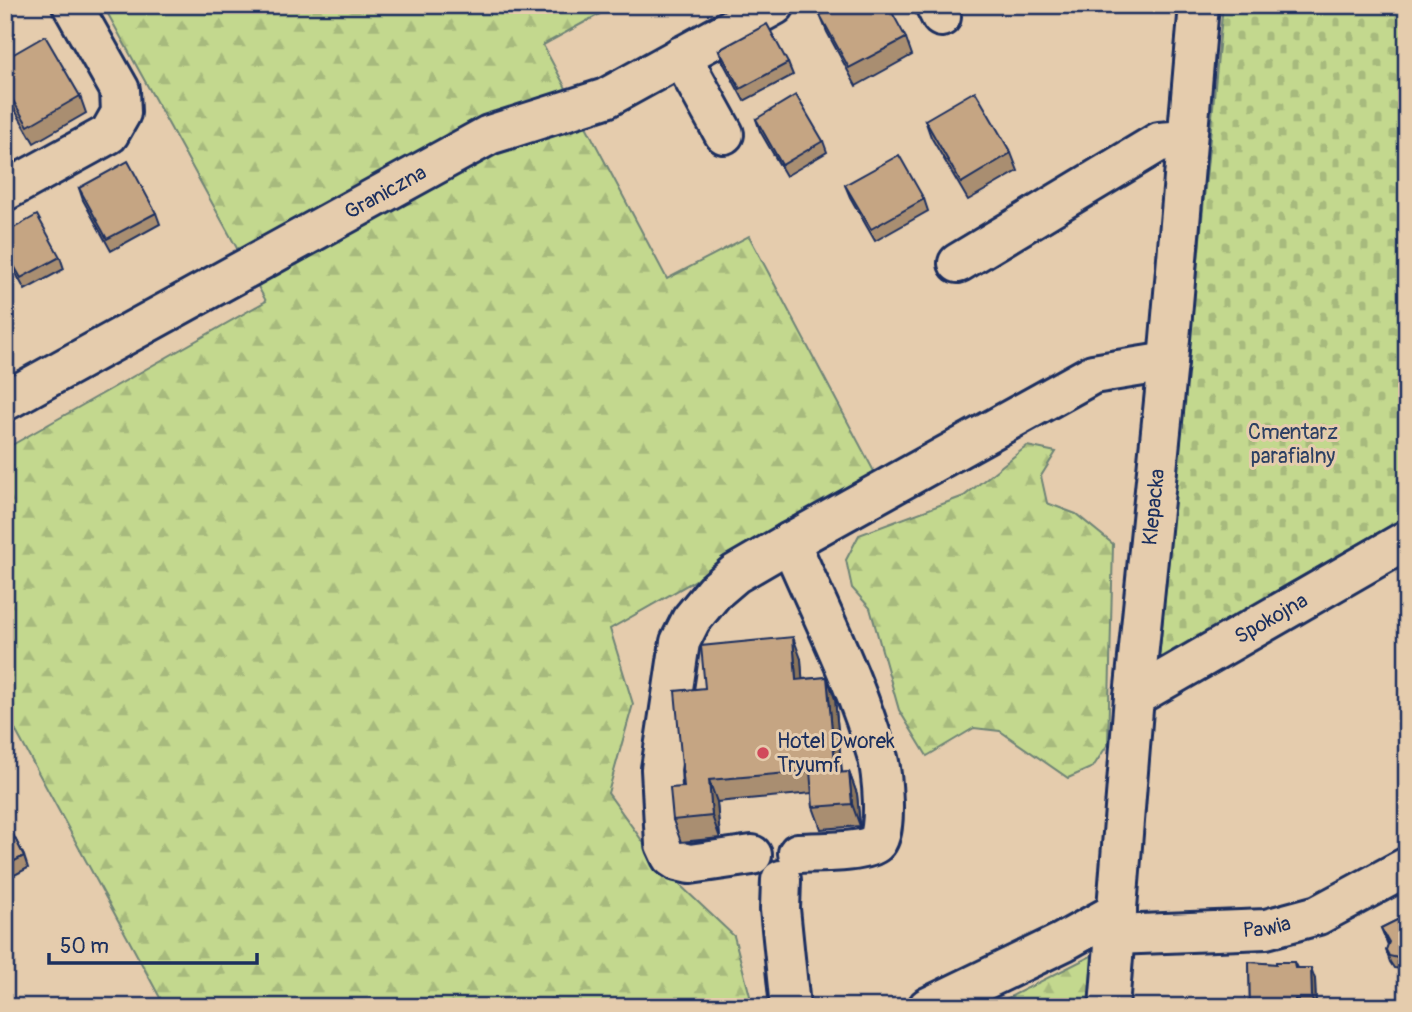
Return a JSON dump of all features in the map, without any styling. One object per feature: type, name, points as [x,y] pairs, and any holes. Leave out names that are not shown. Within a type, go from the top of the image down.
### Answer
[{"type":"street","points":[[5,191],[109,134],[121,113],[120,90],[72,5]]},
{"type":"street","name":"Graniczna","points":[[5,401],[489,135],[606,98],[775,5]]},
{"type":"street","name":"Klepacka","points":[[1109,1007],[1134,697],[1168,362],[1199,5]]},
{"type":"street","points":[[681,57],[724,134]]},
{"type":"street","points":[[958,263],[1159,142],[1187,140]]},
{"type":"street","points":[[752,855],[690,864],[671,857],[665,844],[661,769],[680,642],[691,620],[714,592],[734,574],[1093,374],[1168,362]]},
{"type":"street","name":"Spokojna","points":[[1134,697],[1407,540]]},
{"type":"street","points":[[790,542],[851,685],[878,757],[883,825],[880,838],[871,847],[790,866],[780,909],[790,1007]]},
{"type":"street","name":"Pawia","points":[[1116,923],[1266,929],[1318,915],[1407,867]]},
{"type":"street","points":[[928,1007],[1063,942],[1116,923]]},
{"type":"green space","points":[[103,5],[616,5],[543,45],[667,279],[749,236],[877,477],[610,629],[633,704],[608,793],[661,867],[734,936],[753,1007],[555,1007],[551,999],[537,1007],[165,1007],[5,711],[5,449],[266,301]]},
{"type":"green space","name":"Cmentarz parafialny","points":[[1223,5],[1407,5],[1407,516],[1159,658]]},
{"type":"green space","points":[[1027,446],[1056,452],[1041,476],[1047,503],[1076,514],[1113,544],[1108,744],[1093,767],[1068,778],[1000,731],[974,728],[927,756],[899,710],[870,608],[852,588],[846,560],[859,535],[964,496]]},
{"type":"green space","points":[[1095,954],[1090,1007],[990,1007]]},
{"type":"building","points":[[839,5],[888,5],[906,38],[849,68],[820,15]]},
{"type":"building","points":[[767,24],[788,63],[740,89],[719,50]]},
{"type":"building","points":[[45,36],[80,96],[28,126],[5,87],[5,59]]},
{"type":"building","points":[[975,91],[1011,153],[961,183],[925,120]]},
{"type":"building","points":[[796,95],[823,141],[782,165],[756,119]]},
{"type":"building","points":[[899,155],[924,199],[871,229],[845,185]]},
{"type":"building","points":[[128,161],[156,213],[107,239],[79,188]]},
{"type":"building","points":[[37,215],[60,257],[21,278],[5,250],[5,233]]},
{"type":"building","name":"Hotel Dworek Tryumf","points":[[793,637],[796,680],[827,677],[836,773],[849,772],[852,804],[813,807],[810,771],[709,780],[712,816],[673,820],[670,788],[684,787],[675,691],[705,688],[701,646]]},
{"type":"building","points":[[5,819],[24,856],[5,866]]},
{"type":"building","points":[[1407,915],[1406,972],[1398,958],[1389,956],[1386,950],[1389,942],[1381,928]]},
{"type":"building","points":[[1249,962],[1294,962],[1295,968],[1311,968],[1312,999],[1295,999],[1295,1005],[1282,1007],[1250,1006]]},
{"type":"building","points":[[1171,1004],[1210,1007],[1171,1007]]},
{"type":"place","name":"Hotel Dworek Tryumf","points":[[763,753]]}]
